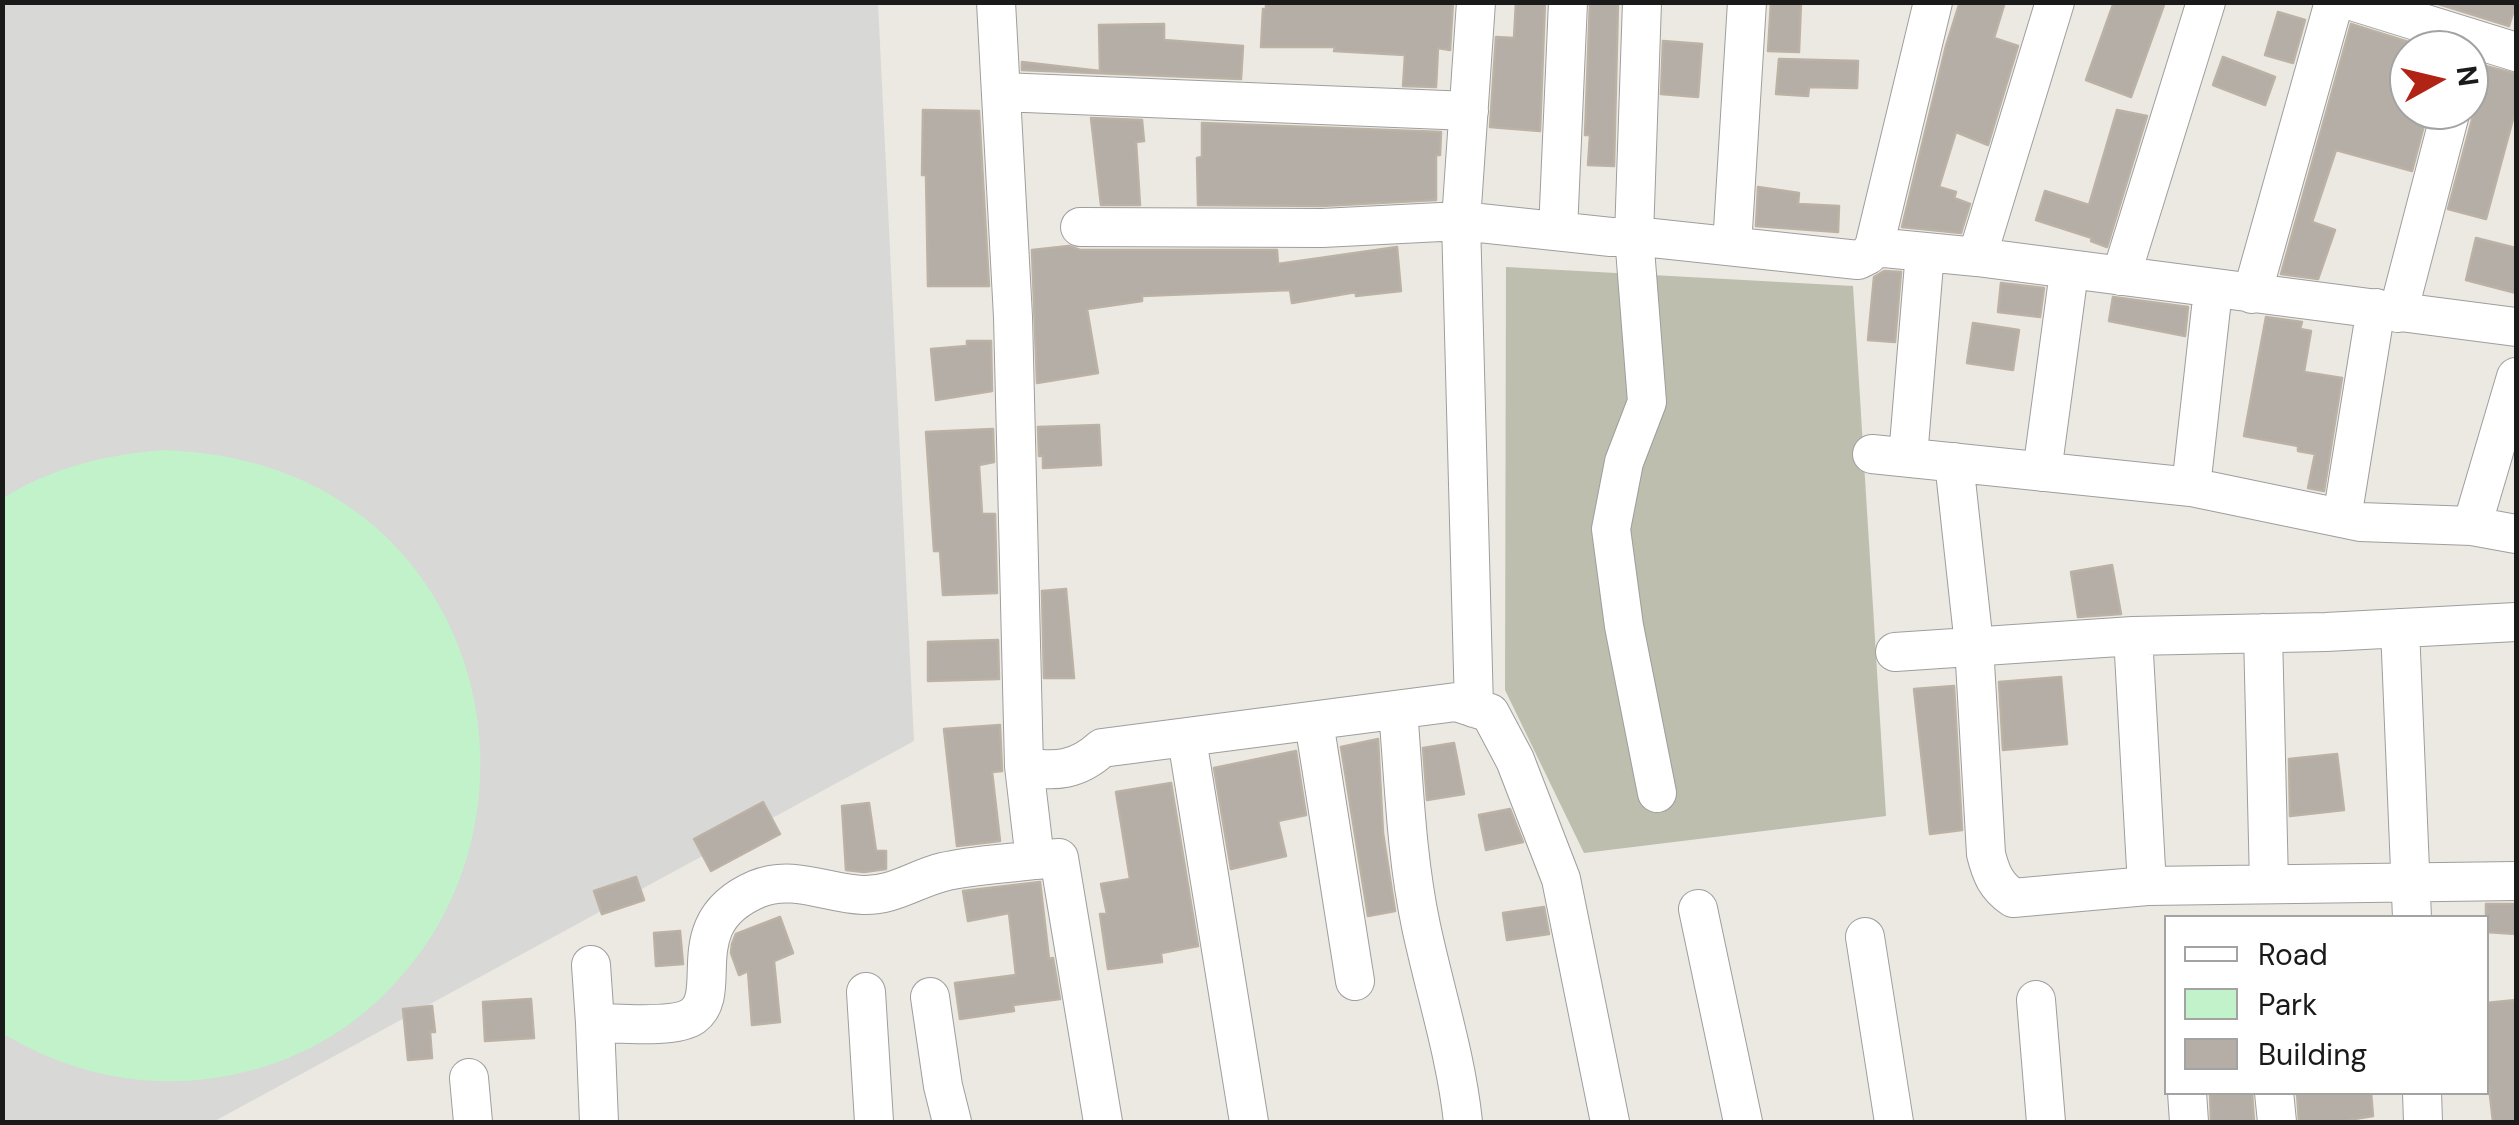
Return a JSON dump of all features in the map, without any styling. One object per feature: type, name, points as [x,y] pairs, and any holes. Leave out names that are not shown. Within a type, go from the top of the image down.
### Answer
[{"type":"street","points":[[996,2],[1013,317],[1024,766],[1035,860]]},
{"type":"street","points":[[1474,708],[1462,222],[1476,2]]},
{"type":"street","points":[[1558,231],[1568,2]]},
{"type":"street","points":[[1642,2],[1634,236],[1647,402],[1624,462],[1611,529],[1624,626],[1657,793]]},
{"type":"street","points":[[1732,246],[1747,2]]},
{"type":"street","points":[[1080,226],[1322,228],[1462,222],[1858,260],[1874,247],[1933,2]]},
{"type":"street","points":[[1976,258],[2055,2]]},
{"type":"street","points":[[2121,276],[2206,2]]},
{"type":"street","points":[[2252,294],[2334,2]]},
{"type":"street","points":[[2356,2],[2433,14]]},
{"type":"street","points":[[2489,48],[2516,52]]},
{"type":"street","points":[[1002,92],[1469,111]]},
{"type":"street","points":[[2342,518],[2387,310],[2444,130]]},
{"type":"street","points":[[1874,247],[2516,327]]},
{"type":"street","points":[[1926,252],[1890,456],[2191,487],[2342,518],[2472,526],[2516,534]]},
{"type":"street","points":[[2042,472],[2069,272]]},
{"type":"street","points":[[2191,487],[2213,290]]},
{"type":"street","points":[[2472,526],[2516,377]]},
{"type":"street","points":[[1954,462],[1974,645],[1986,854],[2000,889],[2013,898],[2147,886],[2268,884],[2411,899],[2516,881]]},
{"type":"street","points":[[1895,652],[2133,636],[2516,622]]},
{"type":"street","points":[[2400,628],[2411,899]]},
{"type":"street","points":[[2264,633],[2268,884]]},
{"type":"street","points":[[2133,636],[2147,886]]},
{"type":"street","points":[[1024,766],[1052,772],[1086,763],[1102,748],[1456,702],[1490,713],[1515,760],[1561,879],[1610,1122]]},
{"type":"street","points":[[1398,710],[1420,924],[1459,1083],[1463,1122]]},
{"type":"street","points":[[1314,722],[1355,981]]},
{"type":"street","points":[[1187,738],[1248,1122]]},
{"type":"street","points":[[595,1024],[670,1023],[692,1017],[704,1003],[709,937],[728,905],[761,888],[798,883],[860,895],[890,893],[942,872],[1058,858],[1103,1122]]},
{"type":"street","points":[[1698,909],[1743,1122]]},
{"type":"street","points":[[1866,937],[1894,1122]]},
{"type":"street","points":[[592,965],[599,1122]]},
{"type":"street","points":[[866,992],[874,1122]]},
{"type":"street","points":[[930,998],[952,1122]]},
{"type":"street","points":[[2036,1000],[2046,1122]]},
{"type":"street","points":[[469,1078],[473,1122]]},
{"type":"street","points":[[2187,1095],[2189,1122]]},
{"type":"street","points":[[2274,1095],[2277,1122]]},
{"type":"street","points":[[2422,1095],[2423,1122]]},
{"type":"shaded area","points":[[2,3],[878,3],[914,741],[213,1122],[3,1122]]},
{"type":"shaded area","points":[[1506,267],[1853,286],[1886,816],[1584,853],[1505,690]]},
{"type":"green space","points":[[166,450],[223,456],[277,470],[312,485],[377,528],[426,584],[460,649],[478,720],[479,793],[465,865],[434,933],[369,1009],[330,1037],[266,1066],[220,1077],[163,1081],[80,1068],[2,1033],[3,498],[41,478],[81,464]]},
{"type":"building","points":[[1266,2],[1453,2],[1450,50],[1438,48],[1436,87],[1403,86],[1405,55],[1334,51],[1335,47],[1261,47]]},
{"type":"building","points":[[1516,2],[1545,2],[1540,131],[1490,127],[1496,37],[1514,38]]},
{"type":"building","points":[[1590,2],[1618,2],[1614,166],[1588,165],[1590,135],[1585,135]]},
{"type":"building","points":[[1771,2],[1801,2],[1799,52],[1768,51]]},
{"type":"building","points":[[1960,2],[2005,2],[1994,38],[2018,46],[1988,145],[1956,132],[1939,187],[1956,192],[1954,198],[1970,204],[1961,233],[1902,227],[1946,46]]},
{"type":"building","points":[[2114,2],[2165,2],[2131,97],[2086,80]]},
{"type":"building","points":[[2432,2],[2516,2],[2516,3],[2509,26]]},
{"type":"building","points":[[2278,12],[2305,20],[2293,63],[2265,55]]},
{"type":"building","points":[[1164,24],[1164,40],[1243,46],[1241,79],[1022,70],[1022,62],[1100,71],[1099,25]]},
{"type":"building","points":[[2351,24],[2389,36],[2389,130],[2423,130],[2412,171],[2336,150],[2312,222],[2335,230],[2318,279],[2281,274]]},
{"type":"building","points":[[1663,41],[1702,44],[1698,97],[1661,94]]},
{"type":"building","points":[[2223,57],[2275,77],[2265,105],[2213,85]]},
{"type":"building","points":[[1779,59],[1858,61],[1857,88],[1809,87],[1808,96],[1776,94]]},
{"type":"building","points":[[2489,67],[2516,74],[2516,108],[2486,219],[2448,209],[2469,130],[2489,130]]},
{"type":"building","points":[[923,110],[979,111],[989,286],[928,286]]},
{"type":"building","points":[[2117,110],[2147,116],[2107,247],[2091,241],[2092,238],[2036,220],[2045,191],[2089,205]]},
{"type":"building","points":[[1091,118],[1142,120],[1144,141],[1136,142],[1140,205],[1101,205]]},
{"type":"building","points":[[1202,123],[1441,132],[1440,155],[1436,155],[1436,200],[1321,206],[1198,205],[1197,158],[1202,157]]},
{"type":"building","points":[[1758,187],[1799,193],[1798,204],[1839,206],[1838,232],[1756,226]]},
{"type":"building","points":[[2476,238],[2516,248],[2516,293],[2466,280]]},
{"type":"building","points":[[1069,246],[1080,250],[1277,250],[1278,264],[1397,247],[1401,291],[1356,296],[1356,292],[1292,303],[1290,290],[1142,296],[1142,301],[1087,309],[1098,373],[1037,383],[1032,250]]},
{"type":"building","points":[[1884,271],[1901,272],[1895,342],[1868,340],[1874,277]]},
{"type":"building","points":[[2001,283],[2044,288],[2040,317],[1998,312]]},
{"type":"building","points":[[2113,297],[2188,307],[2185,336],[2109,321]]},
{"type":"building","points":[[2266,317],[2302,322],[2300,329],[2311,331],[2304,372],[2342,378],[2324,491],[2308,488],[2315,454],[2298,451],[2298,446],[2244,436]]},
{"type":"building","points":[[1973,323],[2019,330],[2013,370],[1967,363]]},
{"type":"building","points":[[967,341],[991,341],[992,391],[936,400],[931,349],[967,346]]},
{"type":"building","points":[[1099,425],[1101,465],[1043,468],[1038,427]]},
{"type":"building","points":[[993,429],[994,462],[979,465],[982,514],[995,514],[997,593],[943,595],[940,551],[934,551],[926,432]]},
{"type":"building","points":[[2112,565],[2121,614],[2078,617],[2071,572]]},
{"type":"building","points":[[1066,589],[1074,678],[1044,678],[1042,591]]},
{"type":"building","points":[[998,640],[999,679],[928,681],[928,642]]},
{"type":"building","points":[[2061,677],[2067,744],[2003,750],[1999,682]]},
{"type":"building","points":[[1954,686],[1962,830],[1930,834],[1914,689]]},
{"type":"building","points":[[1000,725],[1002,771],[992,772],[1000,841],[957,846],[944,729]]},
{"type":"building","points":[[1378,739],[1383,833],[1395,911],[1368,916],[1341,747]]},
{"type":"building","points":[[1454,743],[1464,794],[1427,800],[1423,748]]},
{"type":"building","points":[[1296,751],[1306,815],[1278,821],[1286,856],[1231,869],[1214,768]]},
{"type":"building","points":[[2337,754],[2344,810],[2290,816],[2289,759]]},
{"type":"building","points":[[1171,783],[1198,946],[1161,953],[1162,962],[1108,969],[1100,914],[1107,914],[1101,884],[1130,879],[1116,792]]},
{"type":"building","points":[[763,802],[780,834],[711,871],[694,839]]},
{"type":"building","points":[[869,803],[876,851],[886,851],[886,869],[846,870],[842,806]]},
{"type":"building","points":[[1510,809],[1523,842],[1486,850],[1479,815]]},
{"type":"building","points":[[636,877],[644,900],[602,914],[594,891]]},
{"type":"building","points":[[1040,882],[1049,959],[1053,958],[1060,999],[1013,1005],[1014,1011],[960,1019],[955,983],[1016,975],[1009,913],[968,921],[963,891]]},
{"type":"building","points":[[2486,904],[2516,904],[2516,934],[2489,932]]},
{"type":"building","points":[[1544,907],[1549,934],[1507,940],[1503,913]]},
{"type":"building","points":[[780,917],[793,953],[774,961],[780,1022],[752,1025],[748,971],[739,975],[732,944],[736,934]]},
{"type":"building","points":[[680,931],[683,964],[656,966],[654,933]]},
{"type":"building","points":[[531,999],[534,1038],[485,1041],[483,1002]]},
{"type":"building","points":[[2516,1000],[2516,1122],[2493,1122],[2489,1003]]},
{"type":"building","points":[[432,1006],[432,1058],[408,1060],[403,1009]]},
{"type":"building","points":[[2210,1095],[2252,1095],[2254,1122],[2211,1122]]},
{"type":"building","points":[[2297,1095],[2371,1095],[2373,1116],[2299,1122]]}]
